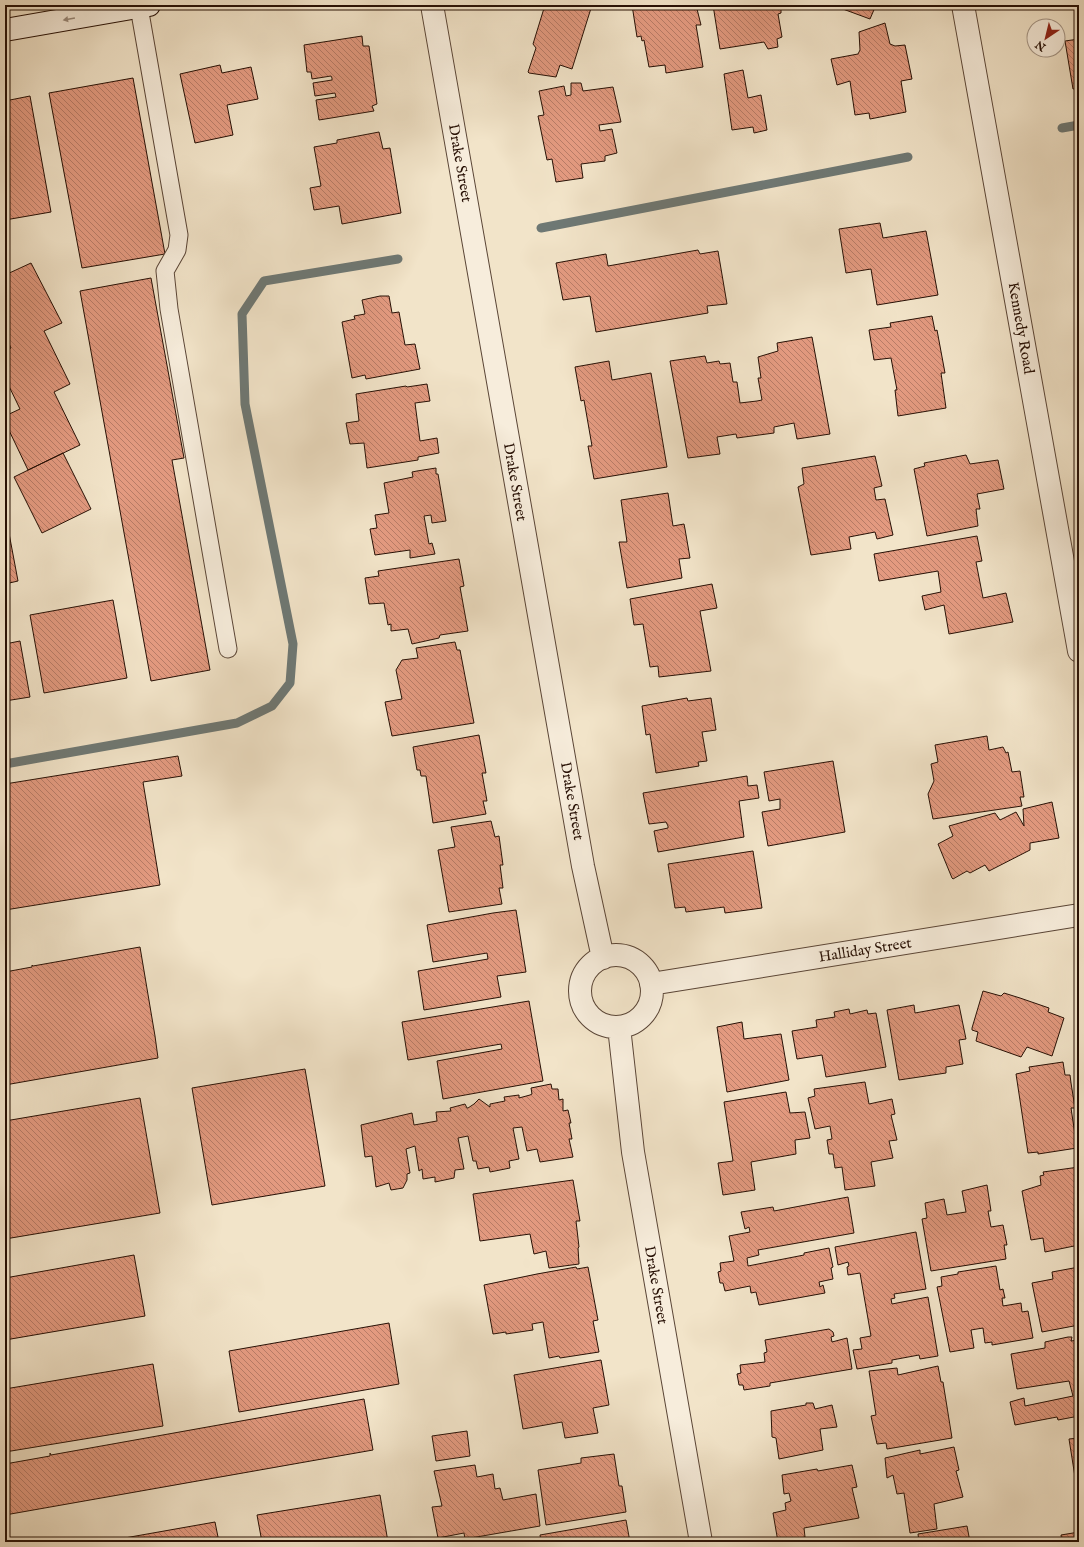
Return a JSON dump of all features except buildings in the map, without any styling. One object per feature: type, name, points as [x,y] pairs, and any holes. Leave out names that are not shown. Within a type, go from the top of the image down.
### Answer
[{"type":"street","name":"Drake Street","points":[[432,5],[581,851],[603,958]]},
{"type":"street","name":"Kennedy Road","points":[[963,5],[1079,651]]},
{"type":"street","points":[[5,30],[144,6]]},
{"type":"street","name":"Halliday Street","points":[[652,984],[1079,915]]},
{"type":"street","points":[[613,955],[624,956],[642,966],[648,974],[652,984],[652,997],[648,1008],[641,1017],[631,1024],[619,1027],[606,1026],[595,1020],[586,1012],[581,1000],[580,988],[583,976],[591,966],[603,958],[613,955]]},
{"type":"street","name":"Drake Street","points":[[619,1027],[633,1152],[701,1542]]},
{"type":"lane","points":[[144,6],[179,235],[177,250],[165,271],[169,309],[228,649]]},
{"type":"waterway","points":[[1062,128],[1079,125]]},
{"type":"waterway","points":[[541,228],[908,157]]},
{"type":"waterway","points":[[5,764],[237,723],[272,706],[290,683],[293,644],[245,404],[242,314],[264,281],[398,259]]}]
